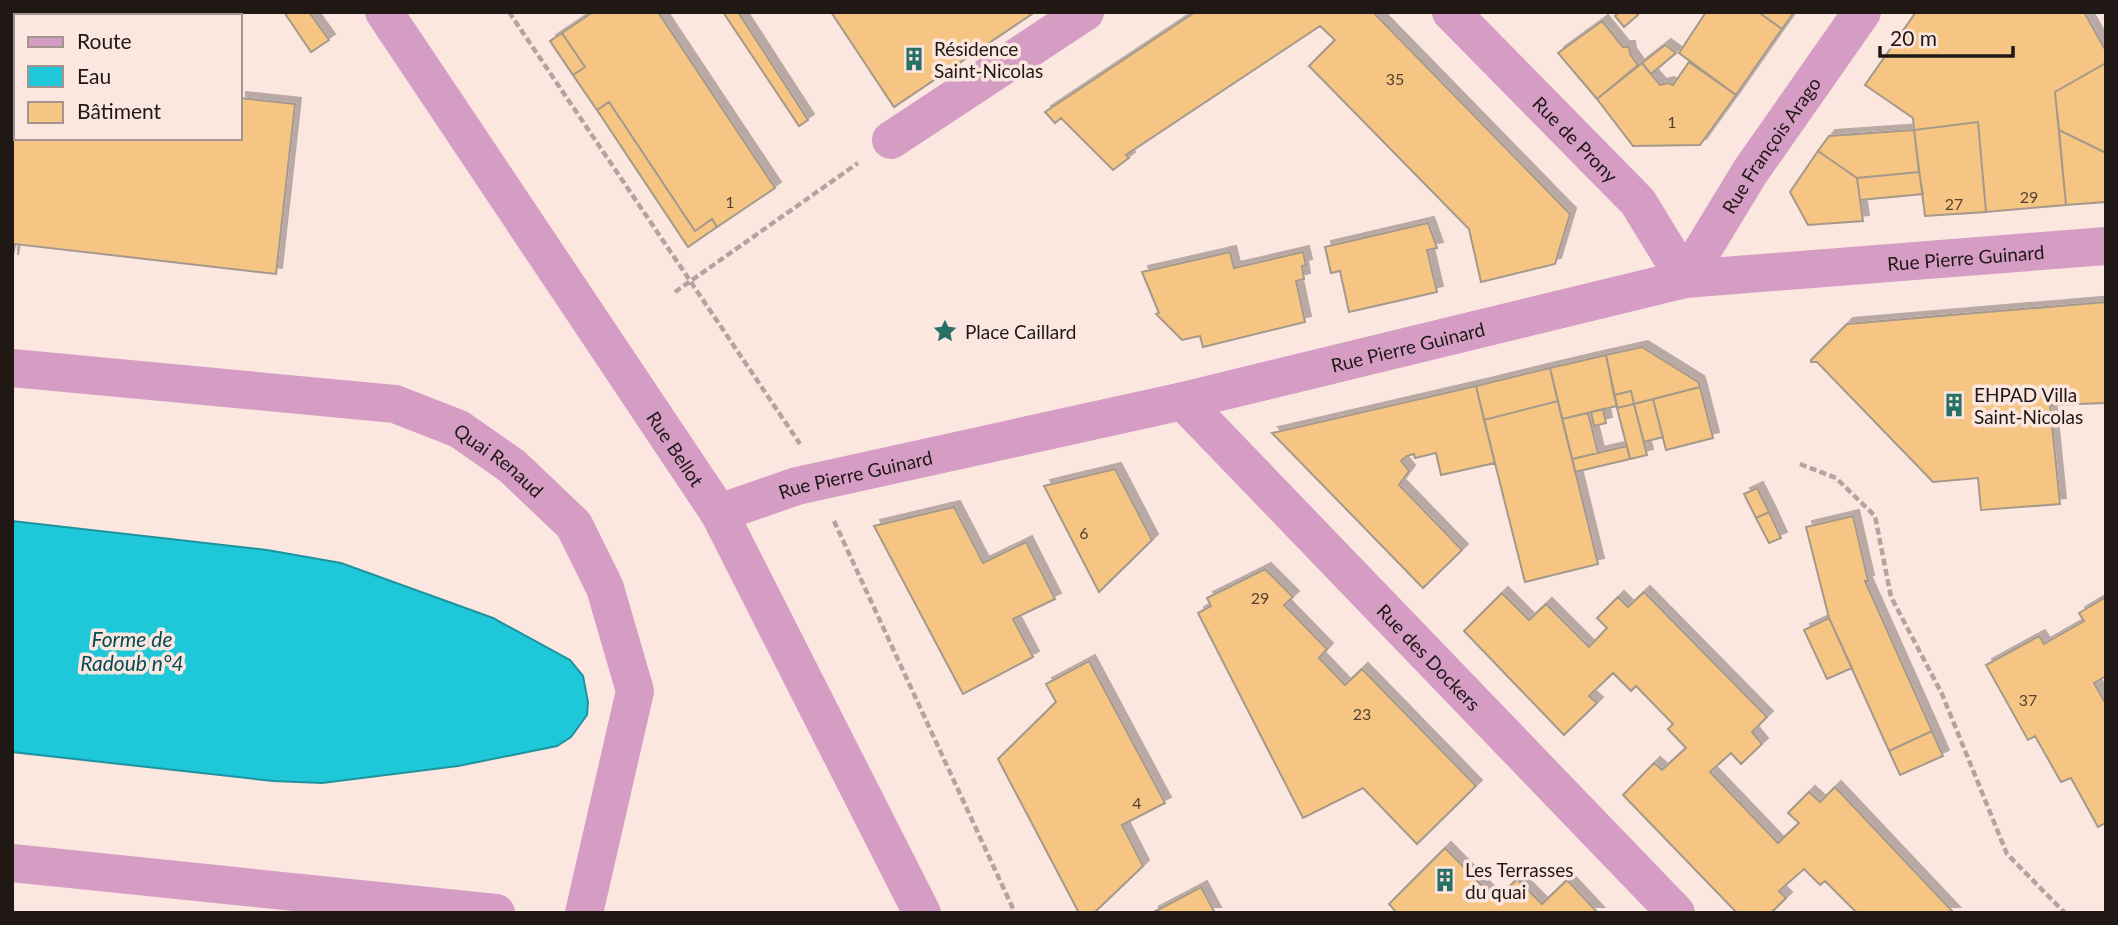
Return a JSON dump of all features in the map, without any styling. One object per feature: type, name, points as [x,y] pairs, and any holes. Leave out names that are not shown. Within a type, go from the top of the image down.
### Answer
[{"type":"street","name":"Rue Bellot","points":[[384,12],[719,513],[922,913]]},
{"type":"street","points":[[891,140],[1085,12]]},
{"type":"street","name":"Rue de Prony","points":[[1451,12],[1638,202],[1685,279]]},
{"type":"street","name":"Rue François Arago","points":[[1685,279],[1749,172],[1862,12]]},
{"type":"street","name":"Rue Pierre Guinard","points":[[719,513],[824,480],[1183,401],[1685,279],[2106,246]]},
{"type":"street","name":"Quai Renaud","points":[[12,368],[395,404],[459,429],[512,466],[574,525],[605,588],[635,691],[584,913]]},
{"type":"street","name":"Rue des Dockers","points":[[1183,401],[1676,913]]},
{"type":"street","points":[[12,863],[496,913]]},
{"type":"path","points":[[509,12],[692,280],[824,480],[833,519],[1015,913]]},
{"type":"path","points":[[675,292],[891,140]]},
{"type":"path","points":[[1800,464],[1836,478],[1875,516],[1891,597],[1942,694],[2007,855],[2065,913]]},
{"type":"water","name":"Forme de Radoub n°4","points":[[12,521],[267,550],[341,563],[493,618],[570,660],[583,676],[588,702],[587,715],[571,737],[557,746],[458,766],[322,783],[273,781],[12,752]]},
{"type":"building","points":[[284,12],[309,12],[329,40],[311,52]]},
{"type":"building","points":[[593,12],[658,12],[775,188],[717,227],[712,219],[695,231],[609,102],[597,110],[573,75],[585,67],[562,33]]},
{"type":"building","points":[[723,12],[738,12],[808,120],[799,126]]},
{"type":"building","name":"Résidence Saint-Nicolas","points":[[831,12],[1035,12],[894,107]]},
{"type":"building","points":[[1195,12],[1373,12],[1570,214],[1555,264],[1481,282],[1469,229],[1309,66],[1335,40],[1320,26],[1126,155],[1129,158],[1113,170],[1061,118],[1055,123],[1045,112]]},
{"type":"building","points":[[1620,12],[1635,12],[1638,15],[1624,27],[1615,16]]},
{"type":"building","points":[[1706,12],[1758,12],[1782,29],[1736,95],[1679,53]]},
{"type":"building","points":[[1758,12],[1794,12],[1782,29]]},
{"type":"building","points":[[1916,12],[2084,12],[2106,51],[2106,63],[2055,92],[2066,205],[1986,212],[1978,122],[1914,130],[1913,118],[1865,85]]},
{"type":"building","points":[[1602,21],[1623,47],[1629,47],[1630,54],[1638,65],[1597,99],[1558,53]]},
{"type":"building","points":[[562,33],[585,67],[573,75],[550,41]]},
{"type":"building","points":[[1665,45],[1676,53],[1651,74],[1642,63]]},
{"type":"building","points":[[1689,62],[1736,95],[1700,145],[1633,146],[1597,99],[1642,63],[1660,85],[1673,85]]},
{"type":"building","points":[[2106,63],[2106,153],[2059,130],[2055,92]]},
{"type":"building","points":[[12,71],[14,140],[242,140],[242,98],[295,104],[276,274],[15,244],[12,261]]},
{"type":"building","points":[[609,102],[695,231],[712,219],[717,227],[688,247],[597,110]]},
{"type":"building","points":[[1978,122],[1986,212],[1925,216],[1914,130]]},
{"type":"building","points":[[1914,130],[1919,172],[1857,178],[1818,151],[1829,136]]},
{"type":"building","points":[[2059,130],[2106,153],[2106,202],[2066,205]]},
{"type":"building","points":[[1818,151],[1857,178],[1863,221],[1808,225],[1790,192]]},
{"type":"building","points":[[1919,172],[1923,194],[1860,200],[1857,178]]},
{"type":"building","points":[[1428,223],[1437,248],[1427,250],[1437,292],[1349,312],[1340,271],[1331,273],[1325,247]]},
{"type":"building","points":[[1230,252],[1234,268],[1303,252],[1306,265],[1302,266],[1304,279],[1296,281],[1305,322],[1203,347],[1200,336],[1182,340],[1156,314],[1159,313],[1142,272]]},
{"type":"building","name":"EHPAD Villa Saint-Nicolas","points":[[2106,302],[2106,403],[2050,405],[2060,504],[1981,510],[1978,478],[1933,482],[1817,362],[1811,362],[1847,324]]},
{"type":"building","points":[[1642,347],[1698,382],[1700,387],[1634,404],[1631,391],[1614,395],[1606,355]]},
{"type":"building","points":[[1606,355],[1617,406],[1562,419],[1550,368]]},
{"type":"building","points":[[1550,368],[1558,401],[1484,420],[1476,386]]},
{"type":"building","points":[[1476,386],[1495,463],[1441,475],[1436,453],[1415,458],[1414,454],[1401,461],[1409,471],[1399,485],[1462,550],[1423,588],[1272,433]]},
{"type":"building","points":[[1700,387],[1713,438],[1666,450],[1653,399]]},
{"type":"building","points":[[1631,391],[1634,404],[1617,408],[1614,395]]},
{"type":"building","points":[[1653,399],[1663,437],[1644,442],[1634,404]]},
{"type":"building","points":[[1558,401],[1598,564],[1525,582],[1484,420]]},
{"type":"building","points":[[1634,404],[1647,455],[1630,459],[1617,408]]},
{"type":"building","points":[[1603,409],[1606,423],[1594,426],[1591,412]]},
{"type":"building","points":[[1588,413],[1598,453],[1572,459],[1562,419]]},
{"type":"building","points":[[1627,446],[1630,459],[1575,472],[1572,459]]},
{"type":"building","points":[[1115,469],[1152,540],[1099,592],[1044,486]]},
{"type":"building","points":[[1757,488],[1769,512],[1756,518],[1744,494]]},
{"type":"building","points":[[954,507],[983,563],[1026,542],[1055,599],[1013,619],[1033,657],[963,694],[874,526]]},
{"type":"building","points":[[1769,512],[1781,538],[1769,543],[1756,518]]},
{"type":"building","points":[[1853,516],[1868,581],[1865,581],[1932,731],[1889,751],[1829,618],[1806,527]]},
{"type":"building","points":[[1265,569],[1293,597],[1284,605],[1327,649],[1319,658],[1345,685],[1362,669],[1476,786],[1417,844],[1363,788],[1303,818],[1198,613],[1211,606],[1207,598]]},
{"type":"building","points":[[1644,592],[1767,717],[1752,732],[1762,744],[1741,764],[1731,753],[1710,772],[1778,843],[1799,823],[1788,813],[1809,792],[1820,802],[1835,787],[1954,913],[1857,913],[1825,881],[1820,885],[1804,869],[1779,891],[1786,898],[1771,913],[1737,913],[1623,795],[1654,763],[1662,770],[1686,748],[1668,729],[1673,724],[1636,686],[1631,691],[1613,673],[1589,696],[1597,703],[1564,735],[1464,631],[1502,593],[1529,620],[1546,604],[1589,647],[1607,628],[1597,618],[1618,597],[1628,607]]},
{"type":"building","points":[[2106,597],[2106,676],[2094,683],[2106,704],[2106,823],[2098,827],[2071,778],[2061,782],[2035,736],[2028,740],[1986,665],[2039,636],[2044,644],[2084,621],[2079,613]]},
{"type":"building","points":[[1829,618],[1852,668],[1827,679],[1804,630]]},
{"type":"building","points":[[1089,661],[1165,803],[1122,825],[1143,866],[1094,913],[1079,913],[998,759],[1056,702],[1046,684]]},
{"type":"building","points":[[1932,731],[1943,756],[1900,775],[1889,751]]},
{"type":"building","name":"Les Terrasses du quai","points":[[1445,848],[1496,900],[1517,879],[1542,904],[1567,880],[1598,913],[1397,913],[1389,904]]},
{"type":"building","points":[[1201,887],[1215,913],[1152,913]]},
{"type":"place","name":"Résidence Saint-Nicolas","points":[[914,59]]},
{"type":"place","name":"Place Caillard","points":[[945,331]]},
{"type":"place","name":"EHPAD Villa Saint-Nicolas","points":[[1954,405]]},
{"type":"place","name":"Les Terrasses du quai","points":[[1445,880]]}]
